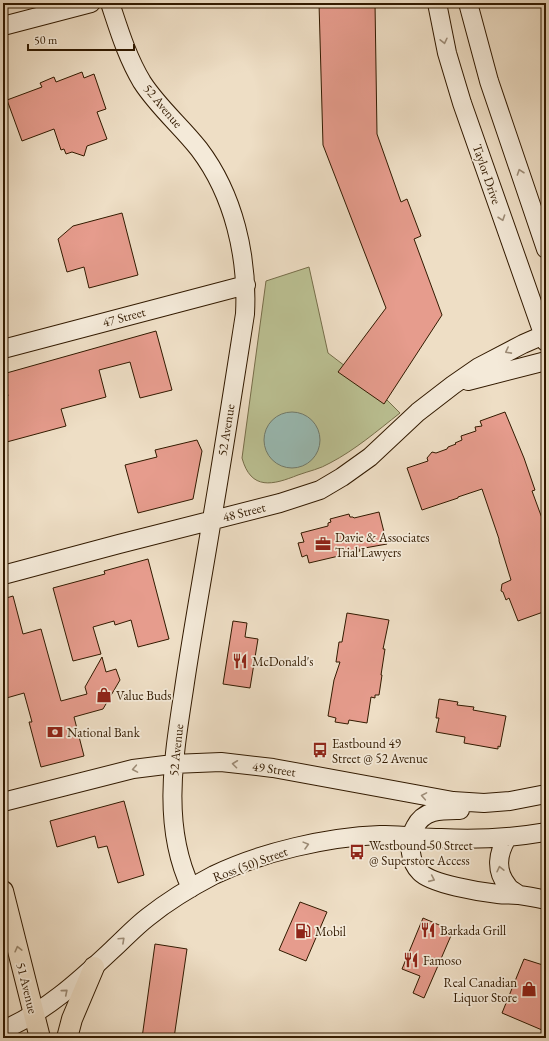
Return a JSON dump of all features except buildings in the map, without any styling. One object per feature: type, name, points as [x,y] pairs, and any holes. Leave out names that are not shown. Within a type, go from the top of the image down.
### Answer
[{"type":"main road","name":"51 Avenue","points":[[3,891],[40,1038]]},
{"type":"main road","points":[[67,1038],[72,1019],[94,967]]},
{"type":"street","points":[[3,26],[91,3]]},
{"type":"street","name":"52 Avenue","points":[[110,3],[125,48],[142,81],[159,106],[200,150],[220,184],[237,231],[246,285],[245,314],[191,642],[173,764],[173,823],[182,866],[192,888]]},
{"type":"street","name":"Taylor Drive","points":[[436,3],[447,53],[462,103],[545,337]]},
{"type":"street","points":[[468,3],[489,82],[546,249]]},
{"type":"street","points":[[474,26],[476,3]]},
{"type":"street","name":"47 Street","points":[[3,349],[246,285]]},
{"type":"street","name":"48 Street","points":[[3,575],[280,503],[320,490],[342,477],[370,457],[418,412],[479,367],[523,344],[545,337]]},
{"type":"street","name":"48 Street","points":[[453,385],[546,361]]},
{"type":"street","name":"49 Street","points":[[3,802],[133,769],[173,764],[228,763],[273,768],[453,801],[484,803],[510,801],[546,794]]},
{"type":"street","points":[[510,801],[480,810],[434,811],[421,818],[410,836],[410,848],[413,863],[420,873],[430,879],[446,884],[499,894],[519,895],[546,900]]},
{"type":"street","name":"Ross (50) Street","points":[[3,1030],[33,1014],[61,996],[147,918],[171,900],[231,868],[264,856],[313,843],[351,837],[382,835],[469,839],[507,838],[546,832]]},
{"type":"street","points":[[507,838],[501,848],[499,868],[507,886],[519,895]]},
{"type":"green space","points":[[309,267],[328,353],[379,392],[400,413],[357,446],[326,465],[280,481],[264,483],[257,481],[251,476],[246,469],[242,458],[266,281]]},
{"type":"water","points":[[292,412],[303,414],[312,420],[318,429],[320,440],[318,451],[312,460],[303,466],[292,468],[281,466],[272,460],[266,451],[264,440],[266,429],[272,420],[281,414]]},
{"type":"place","name":"Davie & Associates Trial Lawyers","points":[[323,544]]},
{"type":"place","name":"McDonald's","points":[[240,661]]},
{"type":"place","name":"Value Buds","points":[[104,695]]},
{"type":"place","name":"National Bank","points":[[55,732]]},
{"type":"place","name":"Eastbound 49 Street @ 52 Avenue","points":[[320,750]]},
{"type":"place","name":"Westbound 50 Street @ Superstore Access","points":[[357,852]]},
{"type":"place","name":"Barkada Grill","points":[[428,930]]},
{"type":"place","name":"Mobil","points":[[303,931]]},
{"type":"place","name":"Famoso","points":[[411,960]]},
{"type":"place","name":"Real Canadian Liquor Store","points":[[529,989]]}]
